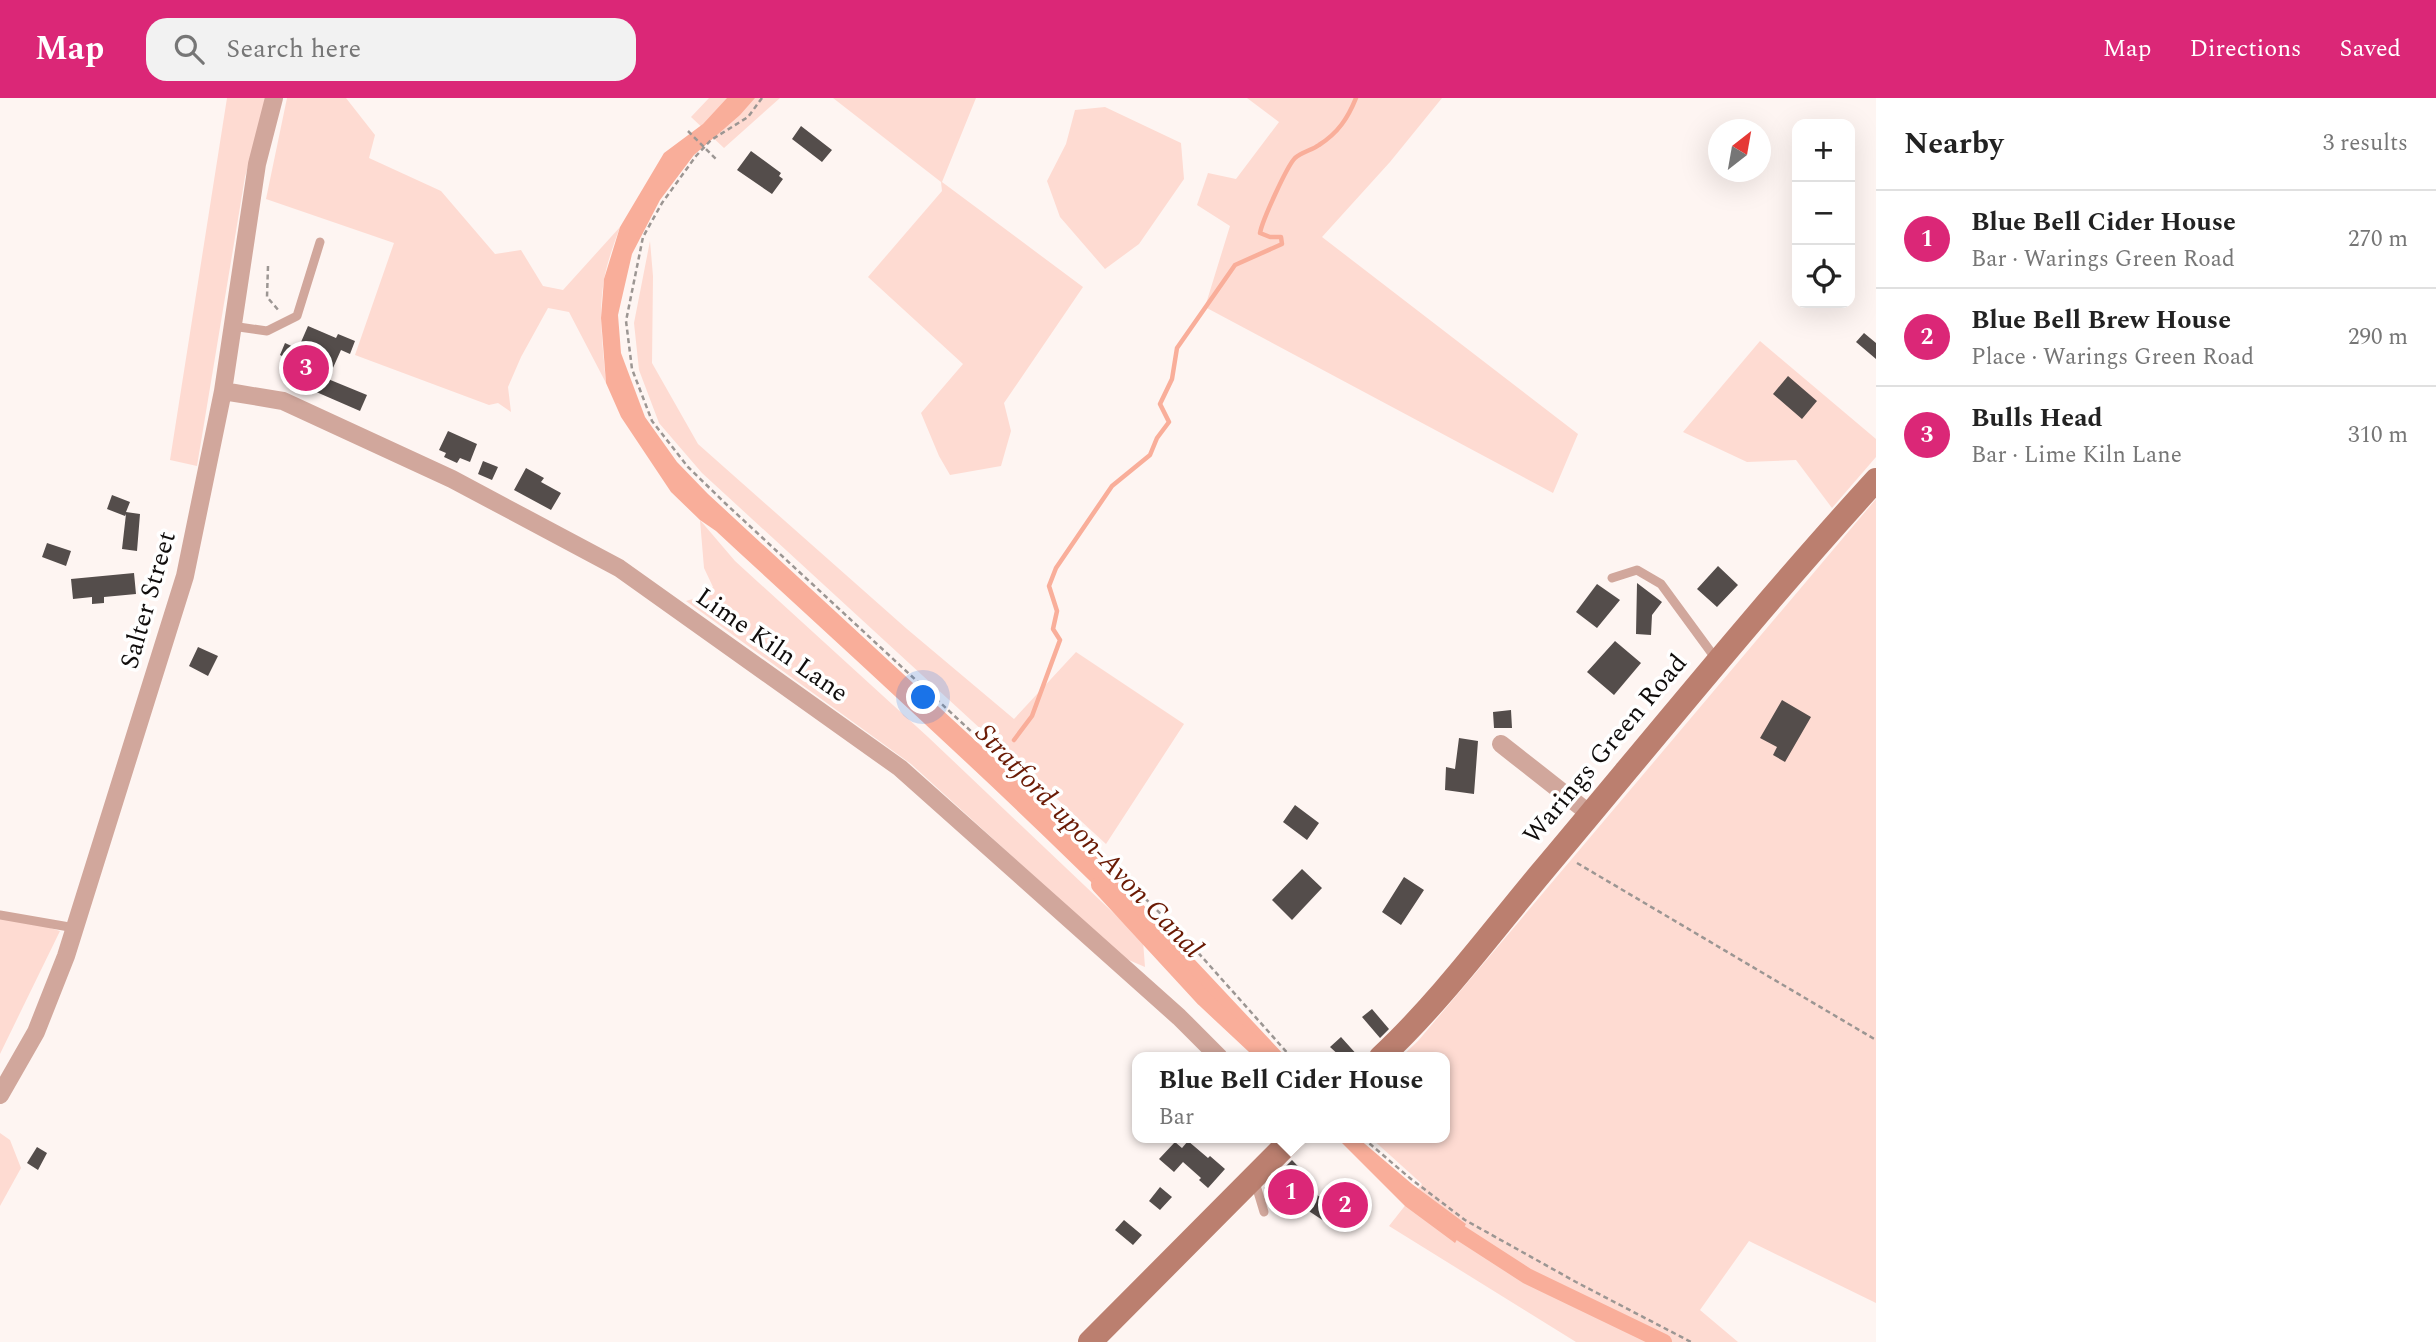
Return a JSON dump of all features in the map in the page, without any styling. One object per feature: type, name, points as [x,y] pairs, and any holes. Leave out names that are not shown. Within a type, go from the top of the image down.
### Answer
[{"type":"street","name":"Salter Street","points":[[0,1095],[36,1032],[66,956],[185,576],[223,391],[257,164],[274,98]]},
{"type":"street","name":"Lime Kiln Lane","points":[[223,391],[283,401],[452,479],[619,568],[900,768],[1179,1017],[1214,1052]]},
{"type":"street","name":"Warings Green Road","points":[[1386,1052],[1559,852],[1802,561],[1876,480]]},
{"type":"street","points":[[1501,744],[1590,814]]},
{"type":"street","points":[[1090,1342],[1253,1177],[1272,1147]]},
{"type":"lane","points":[[232,326],[267,331],[297,316],[320,243]]},
{"type":"lane","points":[[1612,578],[1637,570],[1661,584],[1717,661]]},
{"type":"lane","points":[[0,915],[75,928]]},
{"type":"lane","points":[[1253,1177],[1264,1212]]},
{"type":"path","points":[[762,98],[748,117],[711,140],[695,156],[662,203],[643,237],[626,321],[632,369],[652,421],[688,467],[726,504],[1058,811],[1186,939],[1287,1052]]},
{"type":"path","points":[[688,131],[716,159]]},
{"type":"path","points":[[268,266],[267,298],[280,312]]},
{"type":"path","points":[[1559,852],[1876,1040]]},
{"type":"path","points":[[1369,1143],[1465,1220],[1691,1342]]},
{"type":"shaded area","points":[[227,98],[267,98],[245,177],[197,466],[170,460]]},
{"type":"shaded area","points":[[287,98],[346,98],[375,135],[369,158],[441,191],[495,254],[521,250],[543,286],[563,290],[620,227],[602,293],[606,383],[569,312],[548,308],[508,387],[511,412],[498,403],[489,405],[355,355],[394,243],[266,199]]},
{"type":"shaded area","points":[[709,98],[780,98],[724,148],[691,117]]},
{"type":"shaded area","points":[[727,98],[755,98],[740,115],[694,155],[660,200],[632,254],[618,315],[621,353],[645,417],[677,462],[708,494],[1042,802],[1104,863],[1281,1052],[1257,1052],[1063,854],[716,531],[700,520],[671,492],[621,417],[606,383],[601,318],[604,279],[620,227],[664,153],[703,124]]},
{"type":"shaded area","points":[[833,98],[976,98],[942,182],[1083,287],[1004,403],[1011,431],[1001,466],[950,475],[921,413],[963,364],[868,277],[942,191],[941,182]]},
{"type":"shaded area","points":[[1247,98],[1442,98],[1390,162],[1322,237],[1578,434],[1553,493],[1205,307],[1230,226],[1197,205],[1208,173],[1236,179],[1279,122]]},
{"type":"shaded area","points":[[1105,107],[1181,143],[1184,179],[1139,244],[1105,269],[1060,217],[1047,181],[1066,144],[1075,110]]},
{"type":"shaded area","points":[[650,241],[653,276],[652,363],[698,444],[907,629],[1014,719],[1076,652],[1184,724],[1106,844],[702,473],[659,423],[639,370],[634,323]]},
{"type":"shaded area","points":[[1760,341],[1876,439],[1876,457],[1832,508],[1796,460],[1747,462],[1683,432]]},
{"type":"shaded area","points":[[1876,499],[1876,1303],[1749,1241],[1700,1310],[1738,1342],[1576,1342],[1389,1226],[1422,1184],[1377,1143],[1450,1143],[1450,1052],[1406,1052]]},
{"type":"shaded area","points":[[700,520],[735,561],[928,737],[1143,941],[1145,967],[1124,958],[911,764],[686,601],[702,596],[713,587],[704,568]]},
{"type":"shaded area","points":[[0,912],[60,931],[0,1054]]},
{"type":"shaded area","points":[[0,1133],[10,1140],[21,1168],[0,1206]]},
{"type":"shaded area","points":[[1342,1143],[1364,1143],[1412,1184],[1466,1224],[1455,1243],[1405,1206]]},
{"type":"building","points":[[801,126],[832,150],[822,162],[792,139]]},
{"type":"building","points":[[751,151],[781,173],[779,176],[783,179],[772,194],[737,170]]},
{"type":"building","points":[[308,326],[336,338],[338,334],[355,341],[350,354],[341,350],[328,379],[367,395],[360,411],[291,381],[298,364],[280,355],[285,343],[298,349]]},
{"type":"building","points":[[1864,333],[1876,343],[1876,359],[1856,342]]},
{"type":"building","points":[[1788,376],[1817,401],[1802,419],[1773,394]]},
{"type":"building","points":[[448,431],[477,444],[470,462],[460,458],[457,463],[444,457],[446,453],[439,450]]},
{"type":"building","points":[[483,461],[498,467],[492,480],[478,474]]},
{"type":"building","points":[[526,468],[544,478],[541,482],[561,493],[551,510],[514,490]]},
{"type":"building","points":[[112,495],[130,502],[126,512],[140,514],[137,551],[122,549],[126,514],[125,516],[107,509]]},
{"type":"building","points":[[47,543],[71,551],[66,566],[42,557]]},
{"type":"building","points":[[1718,566],[1738,585],[1717,607],[1697,589]]},
{"type":"building","points":[[134,573],[136,594],[104,597],[104,603],[92,604],[92,597],[73,599],[71,579]]},
{"type":"building","points":[[1637,583],[1662,602],[1652,615],[1651,635],[1636,634]]},
{"type":"building","points":[[1597,584],[1620,600],[1597,628],[1576,612]]},
{"type":"building","points":[[1615,641],[1641,663],[1614,695],[1587,672]]},
{"type":"building","points":[[198,647],[218,656],[208,676],[189,666]]},
{"type":"building","points":[[1782,700],[1811,717],[1785,762],[1773,755],[1777,747],[1760,738]]},
{"type":"building","points":[[1511,710],[1512,728],[1494,728],[1493,712]]},
{"type":"building","points":[[1459,738],[1478,741],[1474,794],[1445,790],[1446,767],[1455,769]]},
{"type":"building","points":[[1295,805],[1319,823],[1307,840],[1283,822]]},
{"type":"building","points":[[1302,869],[1322,888],[1292,920],[1272,900]]},
{"type":"building","points":[[1404,877],[1424,890],[1401,925],[1382,912]]},
{"type":"building","points":[[1372,1009],[1389,1029],[1380,1038],[1362,1017]]},
{"type":"building","points":[[1341,1037],[1354,1052],[1336,1052],[1330,1047]]},
{"type":"building","points":[[1174,1143],[1182,1148],[1190,1143],[1225,1169],[1208,1188],[1183,1162],[1174,1172],[1159,1159]]},
{"type":"building","points":[[37,1147],[47,1153],[38,1170],[27,1163]]},
{"type":"building","points":[[1292,1160],[1313,1182],[1307,1188],[1336,1208],[1351,1185],[1360,1191],[1336,1229],[1286,1196],[1278,1203],[1264,1188]]},
{"type":"building","points":[[1160,1187],[1172,1197],[1160,1210],[1149,1201]]},
{"type":"building","points":[[1124,1220],[1142,1235],[1133,1245],[1115,1230]]},
{"type":"waterway","points":[[1014,740],[1032,716],[1060,640],[1053,629],[1057,611],[1049,586],[1056,568],[1112,486],[1150,455],[1157,438],[1169,422],[1160,404],[1172,379],[1177,348],[1235,265],[1282,244],[1281,237],[1260,233],[1291,163],[1337,130],[1356,98]]},
{"type":"waterway","name":"Stratford-upon-Avon Canal","points":[[1099,885],[1204,999],[1261,1052]]},
{"type":"waterway","name":"Stratford-upon-Avon Canal","points":[[1445,1223],[1527,1276],[1664,1342]]},
{"type":"place","name":"Bulls Head","points":[[306,368]]},
{"type":"place","name":"Blue Bell Cider House","points":[[1291,1192]]},
{"type":"place","name":"Blue Bell Brew House","points":[[1345,1205]]}]
